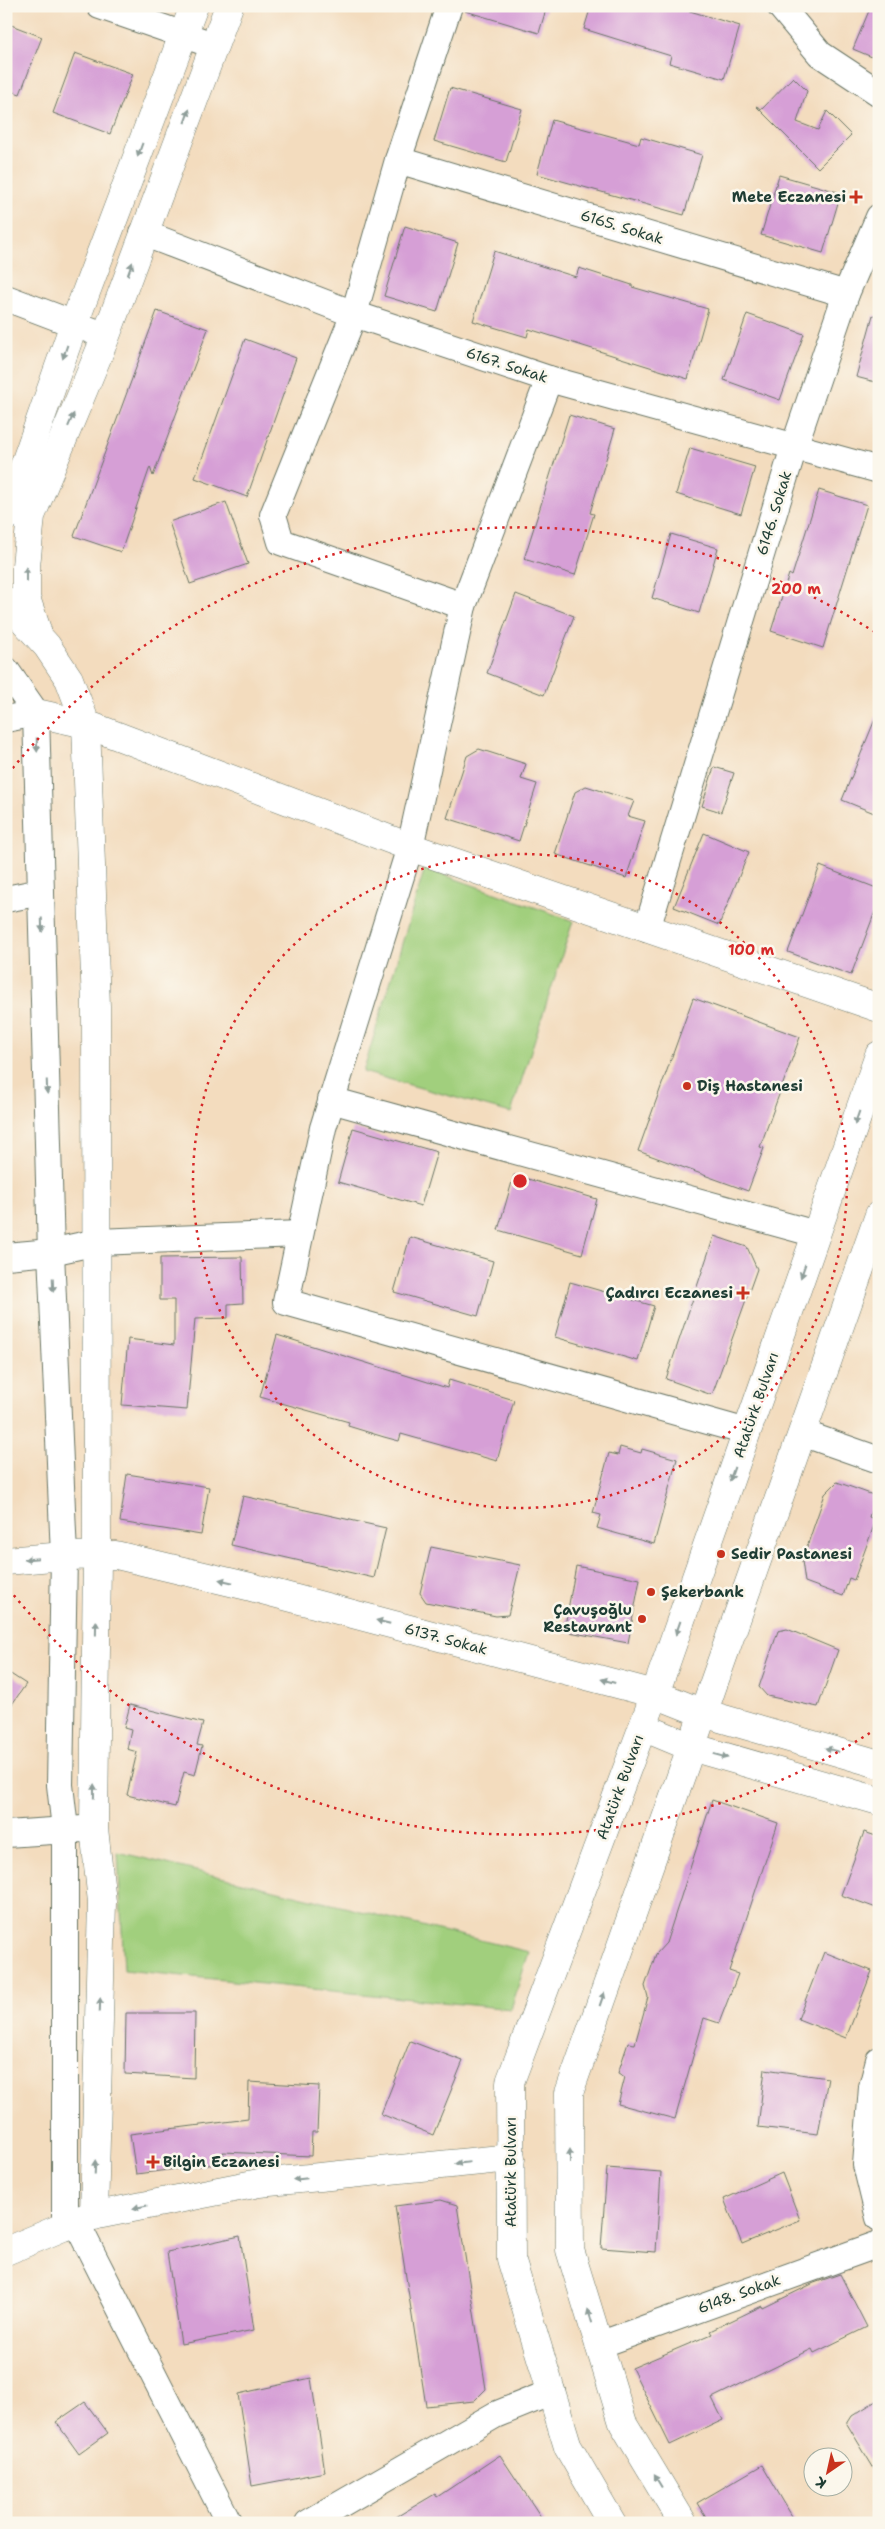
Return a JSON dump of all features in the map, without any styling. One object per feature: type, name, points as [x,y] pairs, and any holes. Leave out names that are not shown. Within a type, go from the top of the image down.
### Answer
[{"type":"street","points":[[100,6],[213,45]]},
{"type":"street","points":[[6,517],[74,324],[194,6]]},
{"type":"street","points":[[40,638],[26,598],[26,566],[31,516],[106,336],[229,6]]},
{"type":"street","points":[[449,6],[398,160],[354,314],[273,515],[281,542],[463,606]]},
{"type":"street","points":[[780,6],[820,54],[879,93]]},
{"type":"street","name":"6165. Sokak","points":[[398,160],[846,294]]},
{"type":"street","name":"6146. Sokak","points":[[647,929],[794,447],[846,294],[879,217]]},
{"type":"street","name":"6167. Sokak","points":[[144,233],[354,314],[549,379],[879,470]]},
{"type":"street","points":[[6,298],[106,336]]},
{"type":"street","points":[[549,379],[463,606],[410,847],[323,1128],[286,1302],[747,1432]]},
{"type":"street","points":[[6,601],[40,638],[69,679],[86,724],[96,1006],[97,1556],[94,1828],[102,1902],[78,2222]]},
{"type":"street","points":[[6,670],[36,713],[51,1252],[64,1556],[60,1785],[65,1830],[78,2222],[229,2523]]},
{"type":"street","points":[[6,719],[36,713],[86,724],[410,847],[879,1008]]},
{"type":"street","points":[[6,899],[41,892]]},
{"type":"street","name":"Atatürk Bulvarı","points":[[612,2523],[568,2447],[511,2259],[510,2082],[655,1694],[879,1056]]},
{"type":"street","points":[[331,1100],[816,1234]]},
{"type":"street","points":[[683,2523],[622,2423],[570,2250],[569,2092],[879,1215]]},
{"type":"street","points":[[6,1256],[51,1252],[96,1242],[300,1234]]},
{"type":"street","points":[[802,1433],[879,1460]]},
{"type":"street","name":"6137. Sokak","points":[[6,1561],[64,1556],[116,1555],[251,1587],[655,1694],[703,1713],[879,1764]]},
{"type":"street","points":[[642,1727],[691,1747],[879,1801]]},
{"type":"street","points":[[6,1834],[94,1828]]},
{"type":"street","points":[[879,2060],[872,2087],[866,2165],[879,2218]]},
{"type":"street","points":[[6,2251],[78,2222],[259,2183],[511,2158]]},
{"type":"street","name":"6148. Sokak","points":[[599,2345],[879,2244]]},
{"type":"street","points":[[308,2523],[495,2415],[552,2392]]},
{"type":"green space","points":[[425,868],[573,921],[511,1113],[363,1072]]},
{"type":"green space","points":[[118,1852],[529,1952],[511,2009],[124,1970]]},
{"type":"building","points":[[466,6],[547,6],[539,33],[465,11]]},
{"type":"building","points":[[591,6],[673,6],[740,26],[724,79],[669,63],[671,56],[584,29]]},
{"type":"building","points":[[871,6],[879,6],[879,60],[853,49]]},
{"type":"building","points":[[6,23],[42,37],[20,94],[6,89]]},
{"type":"building","points":[[75,53],[133,74],[110,134],[53,113]]},
{"type":"building","points":[[793,77],[807,91],[797,122],[818,130],[827,111],[851,135],[818,168],[756,106],[762,109]]},
{"type":"building","points":[[450,88],[522,109],[506,162],[434,141]]},
{"type":"building","points":[[552,120],[639,144],[641,137],[702,155],[684,215],[537,174]]},
{"type":"building","points":[[779,175],[841,193],[823,253],[761,235]]},
{"type":"building","points":[[405,226],[458,243],[437,312],[384,296]]},
{"type":"building","points":[[494,251],[576,277],[579,268],[632,285],[632,287],[708,309],[688,379],[529,329],[527,337],[473,321]]},
{"type":"building","points":[[157,311],[208,329],[153,476],[150,467],[121,552],[74,536]]},
{"type":"building","points":[[747,314],[804,334],[780,400],[724,380]]},
{"type":"building","points":[[873,315],[879,316],[879,383],[856,377]]},
{"type":"building","points":[[245,339],[296,358],[247,497],[195,478]]},
{"type":"building","points":[[569,415],[615,429],[590,513],[594,514],[575,575],[524,559]]},
{"type":"building","points":[[690,448],[755,467],[741,514],[676,494]]},
{"type":"building","points":[[819,490],[867,505],[823,648],[771,631],[789,574],[792,576]]},
{"type":"building","points":[[226,502],[248,564],[190,584],[169,522]]},
{"type":"building","points":[[671,534],[718,548],[699,613],[652,598]]},
{"type":"building","points":[[516,594],[574,616],[544,695],[487,673]]},
{"type":"building","points":[[879,712],[879,815],[842,800]]},
{"type":"building","points":[[479,749],[526,764],[521,779],[537,784],[519,841],[447,818],[467,756]]},
{"type":"building","points":[[714,767],[734,773],[721,812],[702,806]]},
{"type":"building","points":[[586,786],[634,801],[628,816],[645,821],[626,878],[555,854],[575,792]]},
{"type":"building","points":[[704,833],[749,852],[719,925],[674,907]]},
{"type":"building","points":[[820,866],[879,889],[879,901],[851,975],[788,952]]},
{"type":"building","name":"Diş Hastanesi","points":[[693,998],[800,1037],[760,1147],[764,1148],[748,1191],[638,1151]]},
{"type":"building","points":[[353,1128],[437,1152],[421,1206],[338,1182]]},
{"type":"building","points":[[514,1175],[597,1199],[582,1254],[498,1230]]},
{"type":"building","points":[[714,1236],[747,1247],[757,1269],[712,1395],[666,1379]]},
{"type":"building","points":[[410,1237],[493,1261],[478,1316],[394,1292]]},
{"type":"building","points":[[242,1257],[243,1303],[228,1304],[228,1318],[195,1319],[187,1410],[122,1405],[128,1339],[174,1345],[174,1300],[160,1300],[160,1258]]},
{"type":"building","points":[[570,1282],[654,1306],[638,1361],[555,1337]]},
{"type":"building","points":[[277,1335],[447,1388],[449,1380],[514,1400],[497,1461],[401,1434],[399,1441],[384,1437],[348,1426],[349,1422],[260,1397]]},
{"type":"building","points":[[620,1447],[641,1453],[642,1449],[677,1459],[654,1544],[597,1528],[601,1515],[593,1513],[609,1453],[618,1455]]},
{"type":"building","points":[[127,1474],[209,1487],[201,1535],[120,1522]]},
{"type":"building","points":[[837,1482],[876,1496],[869,1517],[876,1520],[854,1580],[849,1578],[843,1596],[805,1582],[802,1561],[825,1494]]},
{"type":"building","points":[[243,1496],[386,1528],[374,1578],[231,1545]]},
{"type":"building","points":[[431,1547],[520,1565],[508,1615],[496,1616],[426,1602],[420,1593]]},
{"type":"building","points":[[576,1566],[640,1579],[628,1643],[564,1631]]},
{"type":"building","points":[[787,1629],[838,1650],[818,1707],[767,1696],[759,1687],[778,1631]]},
{"type":"building","points":[[6,1671],[26,1684],[6,1713]]},
{"type":"building","points":[[130,1705],[203,1723],[197,1745],[202,1746],[195,1775],[184,1772],[175,1807],[127,1795],[137,1752],[127,1749],[131,1730],[124,1728]]},
{"type":"building","points":[[712,1800],[778,1823],[729,1971],[738,1974],[719,2023],[704,2018],[675,2119],[618,2104],[625,2077],[618,2073],[628,2043],[635,2044],[648,1997],[645,1986],[656,1954],[666,1943]]},
{"type":"building","points":[[864,1832],[879,1837],[879,1909],[841,1895]]},
{"type":"building","points":[[824,1952],[872,1971],[846,2038],[798,2019]]},
{"type":"building","points":[[126,2013],[195,2013],[194,2078],[125,2074]]},
{"type":"building","points":[[410,2041],[463,2061],[433,2135],[381,2114]]},
{"type":"building","points":[[765,2069],[828,2078],[818,2134],[758,2127]]},
{"type":"building","points":[[249,2082],[319,2086],[317,2132],[312,2132],[311,2156],[223,2152],[224,2163],[136,2174],[130,2134],[248,2119]]},
{"type":"building","points":[[607,2168],[661,2172],[656,2252],[601,2248]]},
{"type":"building","points":[[782,2173],[800,2220],[742,2244],[724,2199]]},
{"type":"building","points":[[441,2200],[457,2205],[486,2389],[474,2401],[426,2406],[395,2206]]},
{"type":"building","points":[[240,2236],[254,2330],[181,2344],[167,2252]]},
{"type":"building","points":[[840,2274],[867,2327],[814,2353],[812,2349],[712,2398],[723,2420],[670,2445],[632,2368],[712,2334],[710,2331],[762,2306],[763,2308],[814,2283]]},
{"type":"building","points":[[311,2378],[325,2472],[252,2486],[238,2394]]},
{"type":"building","points":[[879,2399],[879,2477],[847,2424],[852,2416]]},
{"type":"building","points":[[85,2402],[108,2433],[79,2454],[56,2422]]},
{"type":"building","points":[[500,2455],[545,2523],[386,2523],[435,2494],[437,2497]]},
{"type":"building","points":[[762,2465],[796,2523],[709,2523],[697,2503]]},
{"type":"place","name":"Mete Eczanesi","points":[[856,197]]},
{"type":"place","name":"Diş Hastanesi","points":[[687,1086]]},
{"type":"place","name":"Çadırcı Eczanesi","points":[[743,1293]]},
{"type":"place","name":"Sedir Pastanesi","points":[[721,1554]]},
{"type":"place","name":"Şekerbank","points":[[651,1592]]},
{"type":"place","name":"Çavuşoğlu Restaurant","points":[[642,1619]]},
{"type":"place","name":"Bilgin Eczanesi","points":[[153,2162]]}]
